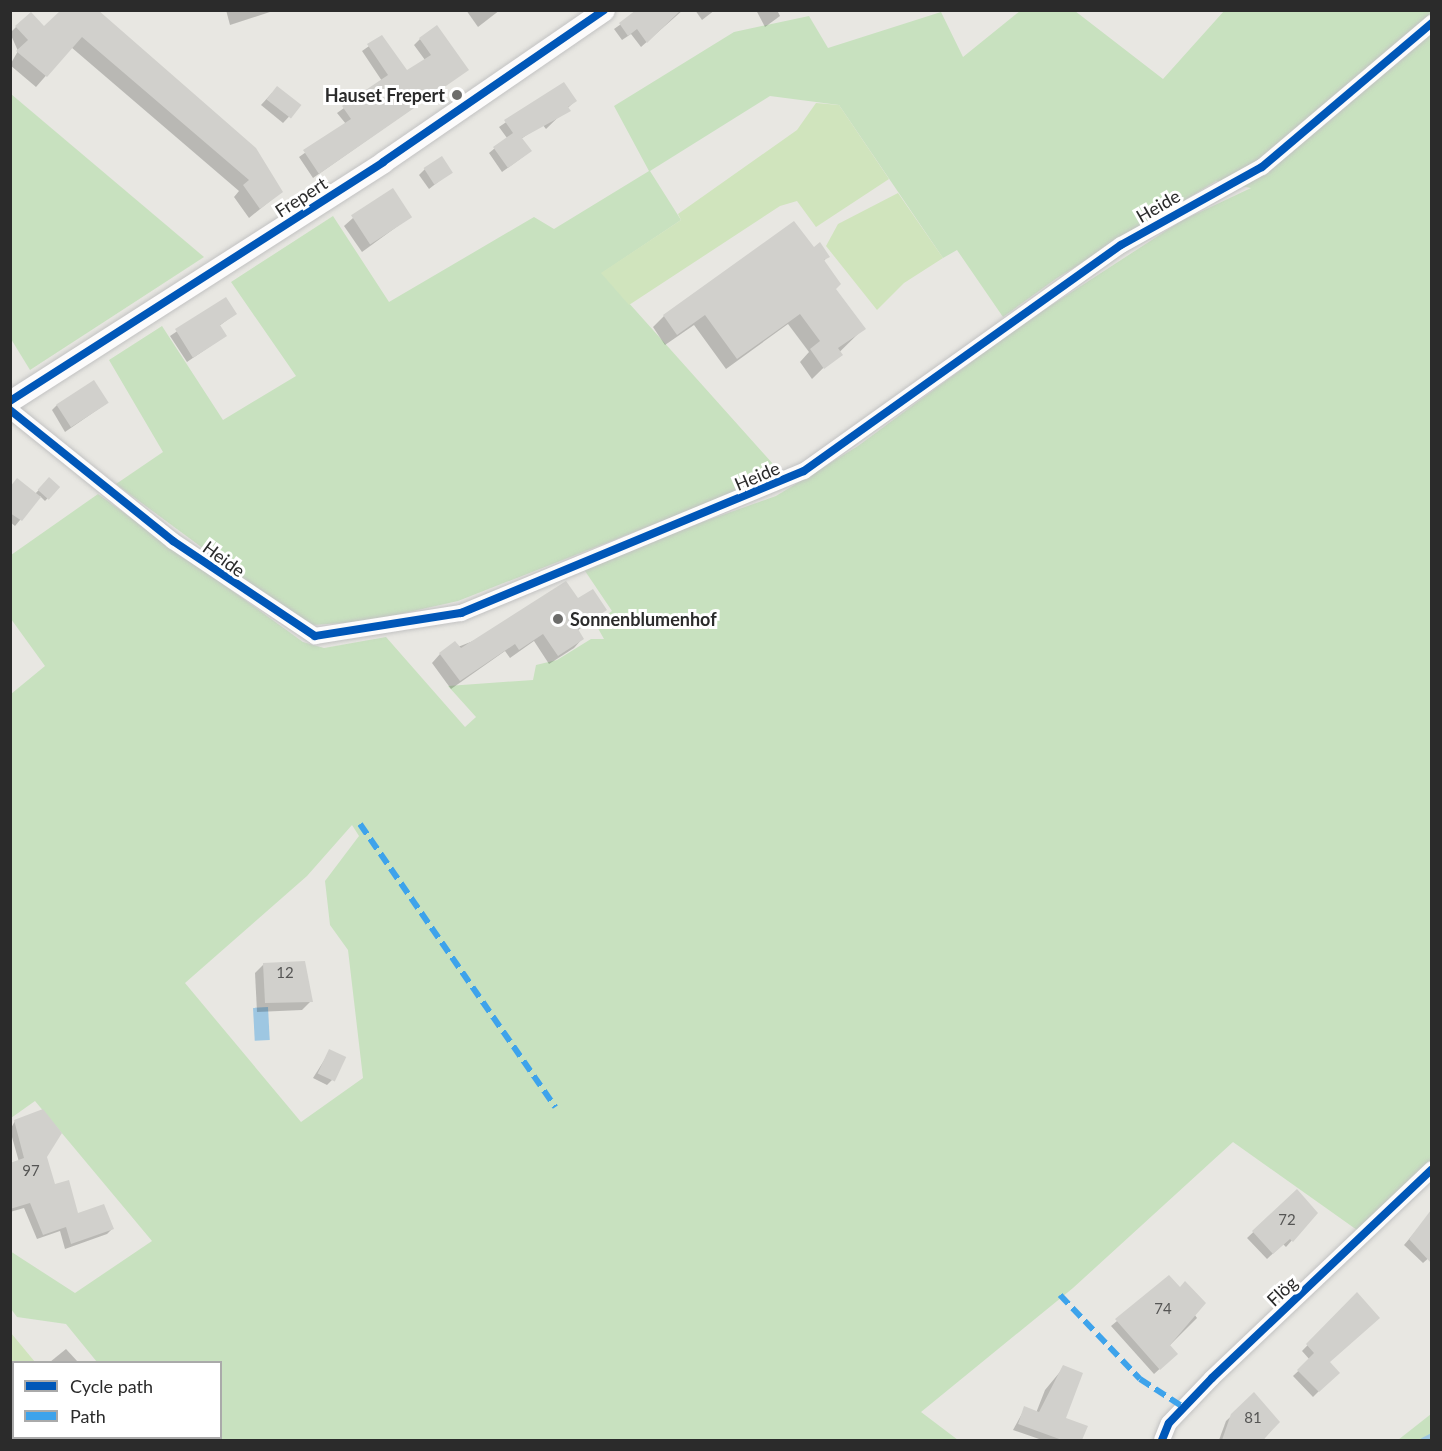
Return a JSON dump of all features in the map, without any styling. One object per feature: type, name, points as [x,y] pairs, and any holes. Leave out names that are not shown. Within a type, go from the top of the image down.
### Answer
[{"type":"street","name":"Frepert","points":[[10,401],[334,194],[604,10]]},
{"type":"street","name":"Heide","points":[[10,410],[173,541],[315,636],[461,613],[804,471],[1122,245],[1262,167],[1431,23]]},
{"type":"street","name":"Flög","points":[[1162,1440],[1190,1400],[1431,1169]]},
{"type":"green space","points":[[1020,11],[1075,11],[1163,79],[1224,11],[1431,11],[1431,1160],[1357,1230],[1233,1142],[1073,1288],[921,1412],[958,1440],[94,1440],[222,1439],[222,1361],[96,1361],[66,1324],[17,1317],[11,1309],[10,1251],[75,1293],[152,1241],[35,1101],[11,1118],[11,694],[45,666],[11,619],[11,555],[98,494],[303,642],[324,648],[386,637],[465,727],[476,717],[448,686],[533,680],[536,665],[557,660],[591,639],[604,639],[595,623],[612,611],[581,565],[776,496],[858,446],[1024,323],[1181,221],[1251,188],[1216,181],[1057,278],[1003,317],[957,250],[943,258],[839,105],[770,96],[650,171],[681,220],[602,273],[782,474],[458,601],[369,621],[314,625],[292,614],[116,484],[163,452],[109,360],[162,326],[223,420],[296,376],[231,282],[333,216],[389,302],[534,217],[554,229],[649,171],[614,106],[734,32],[809,16],[828,48],[941,12],[963,57]],"holes":[[[352,825],[359,836],[325,881],[330,925],[348,950],[363,1078],[301,1122],[185,983],[307,876]]]},
{"type":"green space","points":[[11,94],[204,257],[30,370],[11,339]]},
{"type":"green space","points":[[816,103],[839,105],[889,179],[816,227],[797,201],[780,206],[629,305],[601,273],[681,220],[678,214],[797,130]]},
{"type":"green space","points":[[898,193],[943,258],[904,283],[877,310],[826,246],[838,224]]},
{"type":"green space","points":[[11,1333],[34,1361],[12,1361],[11,1433]]},
{"type":"green space","points":[[1431,1414],[1431,1440],[1398,1440]]},
{"type":"water","points":[[268,1007],[270,1040],[255,1041],[253,1008]]},
{"type":"building","points":[[61,10],[98,10],[256,148],[283,192],[260,209],[243,185],[249,180],[82,37],[47,77],[16,51],[28,40],[15,26],[31,12],[44,26]]},
{"type":"building","points":[[636,10],[681,10],[647,43],[637,29],[628,36],[619,23]]},
{"type":"building","points":[[437,25],[469,70],[319,174],[303,150],[351,119],[342,106],[388,75],[367,44],[382,35],[407,70],[431,55],[419,38]]},
{"type":"building","points":[[564,82],[577,101],[568,107],[571,111],[522,138],[532,151],[508,168],[493,147],[513,133],[504,120]]},
{"type":"building","points":[[277,86],[301,105],[291,118],[267,99]]},
{"type":"building","points":[[442,156],[453,173],[434,185],[424,168]]},
{"type":"building","points":[[393,188],[412,217],[370,245],[351,215]]},
{"type":"building","points":[[794,221],[814,247],[820,242],[830,257],[824,260],[841,284],[836,289],[866,329],[838,348],[843,355],[824,369],[810,349],[820,341],[800,314],[737,359],[705,315],[677,335],[663,315]]},
{"type":"building","points":[[226,297],[237,314],[220,325],[227,336],[193,358],[175,329]]},
{"type":"building","points":[[94,380],[109,403],[71,427],[56,405]]},
{"type":"building","points":[[49,477],[60,487],[49,500],[38,490]]},
{"type":"building","points":[[17,478],[41,497],[22,521],[10,513],[10,487]]},
{"type":"building","points":[[566,581],[578,598],[593,589],[607,610],[578,629],[584,639],[558,656],[543,634],[519,650],[515,644],[460,681],[439,653],[455,641],[461,648]]},
{"type":"building","points":[[305,961],[313,1002],[265,1003],[263,963]]},
{"type":"building","points":[[329,1049],[346,1057],[335,1082],[318,1073]]},
{"type":"building","points":[[43,1109],[62,1133],[47,1157],[55,1184],[69,1180],[78,1213],[104,1204],[114,1229],[71,1244],[66,1227],[43,1235],[30,1203],[10,1209],[10,1163],[24,1158],[14,1120]]},
{"type":"building","points":[[1297,1189],[1318,1213],[1293,1242],[1290,1239],[1273,1254],[1252,1231]]},
{"type":"building","points":[[1431,1210],[1431,1263],[1409,1239]]},
{"type":"building","points":[[1169,1275],[1180,1287],[1185,1281],[1206,1303],[1170,1345],[1178,1354],[1160,1370],[1115,1319]]},
{"type":"building","points":[[1357,1292],[1380,1318],[1330,1362],[1340,1373],[1319,1392],[1297,1370],[1314,1353],[1306,1344]]},
{"type":"building","points":[[1063,1365],[1083,1373],[1066,1418],[1088,1426],[1082,1440],[1062,1440],[1018,1424],[1024,1406],[1039,1412]]},
{"type":"building","points":[[1254,1392],[1280,1422],[1263,1440],[1222,1440],[1231,1414]]},
{"type":"waterway","points":[[1422,1440],[1432,1435]]},
{"type":"marked path","points":[[360,824],[555,1107]]},
{"type":"marked path","points":[[1060,1295],[1140,1379],[1183,1407]]},
{"type":"cycle path","points":[[10,401],[383,162],[604,10]]},
{"type":"cycle path","points":[[10,410],[173,541],[315,636],[461,613],[804,471],[1121,245],[1262,167],[1432,23]]},
{"type":"cycle path","points":[[1162,1440],[1169,1423],[1212,1378],[1432,1169]]},
{"type":"place","name":"Hauset Frepert","points":[[457,95]]},
{"type":"place","name":"Sonnenblumenhof","points":[[558,619]]}]
